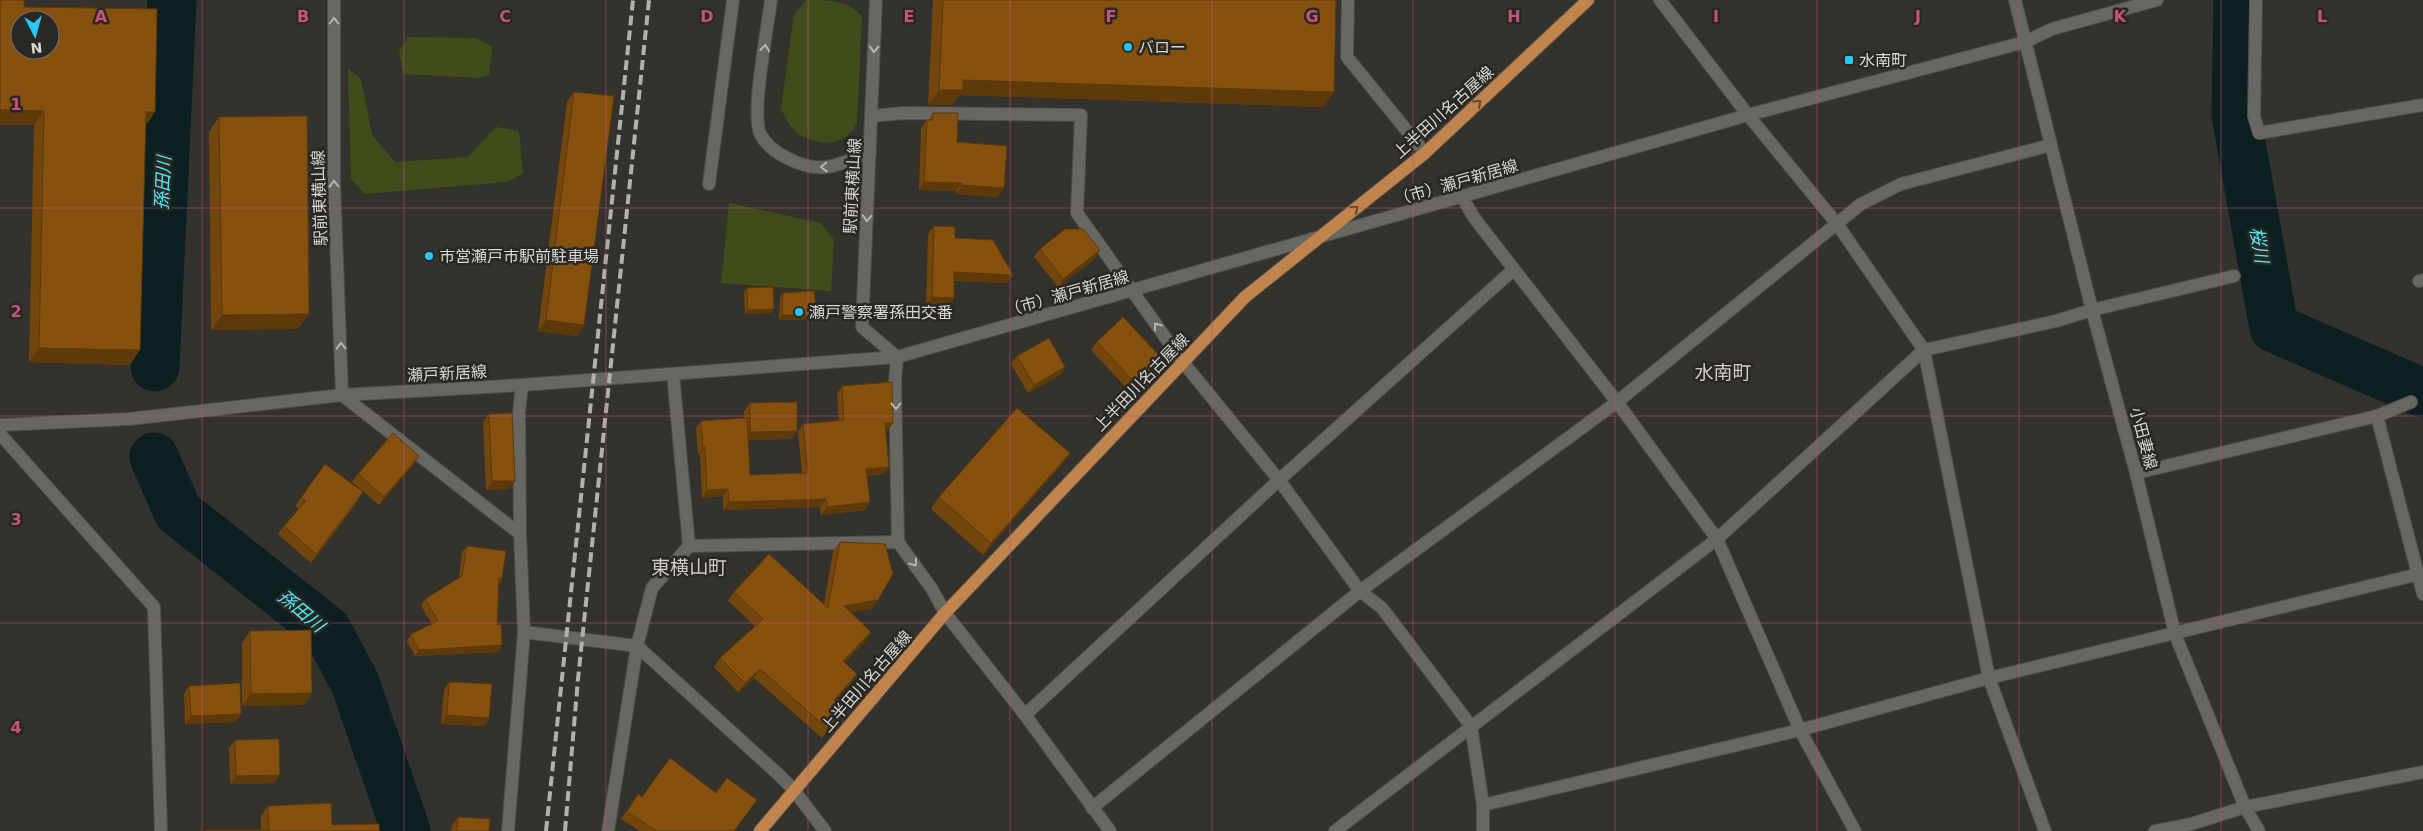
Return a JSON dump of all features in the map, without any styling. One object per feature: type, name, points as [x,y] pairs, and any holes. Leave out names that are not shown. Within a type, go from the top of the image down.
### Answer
[{"type":"main road","name":"上半田川名古屋線","points":[[760,831],[793,789],[945,613],[1182,361],[1245,297],[1425,153],[1588,0]]},
{"type":"street","name":"駅前東横山線","points":[[334,0],[334,182],[342,395]]},
{"type":"street","points":[[709,184],[733,0]]},
{"type":"street","points":[[771,0],[757,111],[760,132],[776,153],[804,167],[831,168],[870,152]]},
{"type":"street","name":"駅前東横山線","points":[[876,0],[862,327],[897,357]]},
{"type":"street","points":[[1348,0],[1347,57],[1425,153]]},
{"type":"street","points":[[1660,0],[1748,115],[1837,224],[1924,350],[1989,678],[2045,831]]},
{"type":"street","name":"小田妻線","points":[[2015,0],[2032,75],[2092,310],[2136,473],[2174,634],[2245,807],[2260,831]]},
{"type":"street","points":[[2025,42],[2052,29],[2158,0]]},
{"type":"street","points":[[2256,0],[2254,116],[2259,133],[2423,105]]},
{"type":"street","name":"（市）瀬戸新居線","points":[[897,357],[1462,198],[1748,115],[2025,42]]},
{"type":"street","points":[[872,116],[903,113],[1080,115],[1077,213],[1182,361],[1279,480],[1360,591],[1382,608],[1471,726],[1483,804],[1483,831]]},
{"type":"street","points":[[1092,808],[1360,591],[1617,402],[1861,204],[1900,184],[2051,145]]},
{"type":"street","points":[[1462,198],[1475,220],[1617,402],[1717,539],[1800,730],[1854,831]]},
{"type":"street","points":[[1025,715],[1279,480],[1513,270]]},
{"type":"street","points":[[1335,831],[1717,539],[1924,350],[2056,321],[2092,310],[2234,276]]},
{"type":"street","name":"瀬戸新居線","points":[[0,424],[129,419],[342,395],[522,385],[897,357]]},
{"type":"street","points":[[897,357],[895,380],[898,542],[932,589],[945,613],[1025,715],[1110,831]]},
{"type":"street","points":[[608,831],[637,646],[652,588],[689,546],[673,374]]},
{"type":"street","points":[[508,831],[524,632],[520,534],[519,413],[522,385]]},
{"type":"street","points":[[342,395],[520,534]]},
{"type":"street","points":[[2136,473],[2377,416],[2411,402]]},
{"type":"street","points":[[2377,416],[2420,574],[2423,594]]},
{"type":"street","points":[[0,434],[154,607],[161,831]]},
{"type":"street","points":[[689,546],[898,542]]},
{"type":"street","points":[[1483,804],[1800,730],[1989,678],[2420,574]]},
{"type":"street","points":[[524,632],[637,646],[793,789],[825,831]]},
{"type":"street","points":[[2155,831],[2191,824],[2245,807],[2423,772]]},
{"type":"green space","points":[[806,0],[823,0],[845,4],[857,11],[862,17],[857,123],[847,136],[832,142],[815,141],[799,134],[788,123],[781,108],[794,15]]},
{"type":"green space","points":[[408,37],[476,38],[492,46],[489,75],[479,78],[403,74],[399,51]]},
{"type":"green space","points":[[348,69],[361,79],[372,135],[395,162],[468,157],[496,127],[519,131],[523,174],[507,182],[365,194],[351,179]]},
{"type":"green space","points":[[729,203],[821,223],[834,240],[831,291],[721,283]]},
{"type":"building","points":[[0,0],[24,0],[24,7],[157,9],[155,112],[146,112],[140,350],[39,348],[44,111],[0,110]]},
{"type":"building","name":"バロー","points":[[943,0],[1336,0],[1334,92],[963,80],[963,90],[939,90]]},
{"type":"building","points":[[574,92],[614,96],[584,325],[546,320]]},
{"type":"building","points":[[933,113],[958,113],[957,142],[1007,146],[1004,188],[962,185],[962,183],[924,182],[927,120],[933,120]]},
{"type":"building","points":[[307,116],[309,314],[222,315],[219,117]]},
{"type":"building","points":[[934,226],[955,227],[955,238],[993,240],[1013,275],[954,272],[954,298],[932,297]]},
{"type":"building","points":[[1065,229],[1083,229],[1100,250],[1063,279],[1040,249]]},
{"type":"building","points":[[773,287],[774,309],[748,310],[747,288]]},
{"type":"building","points":[[814,291],[817,315],[782,315],[783,293]]},
{"type":"building","points":[[1123,317],[1167,364],[1140,388],[1097,342]]},
{"type":"building","points":[[1049,338],[1065,367],[1034,385],[1017,356]]},
{"type":"building","points":[[892,382],[893,423],[885,423],[889,467],[866,469],[870,502],[827,507],[826,499],[729,502],[728,489],[707,490],[705,447],[703,448],[701,421],[747,418],[750,475],[808,473],[803,424],[844,420],[842,386]]},
{"type":"building","points":[[797,402],[797,431],[750,432],[750,403]]},
{"type":"building","points":[[1017,408],[1070,453],[991,543],[939,497]]},
{"type":"building","points":[[512,413],[515,481],[492,481],[489,414]]},
{"type":"building","points":[[393,433],[419,456],[384,497],[358,474]]},
{"type":"building","points":[[325,464],[363,492],[316,554],[284,526],[306,501],[301,498]]},
{"type":"building","points":[[840,542],[885,544],[893,574],[878,600],[844,606],[871,632],[843,661],[857,674],[834,700],[844,706],[828,729],[760,669],[745,683],[720,658],[763,619],[734,592],[769,554],[828,608]]},
{"type":"building","points":[[467,546],[506,551],[502,578],[499,578],[497,625],[501,624],[502,645],[419,650],[411,634],[438,621],[425,599],[462,576]]},
{"type":"building","points":[[311,630],[312,693],[251,694],[250,631]]},
{"type":"building","points":[[449,682],[492,684],[489,718],[447,715]]},
{"type":"building","points":[[240,683],[241,714],[191,716],[189,686]]},
{"type":"building","points":[[279,739],[280,775],[236,776],[235,740]]},
{"type":"building","points":[[670,758],[716,793],[727,778],[757,800],[734,831],[657,831],[627,812],[638,794],[642,797]]},
{"type":"building","points":[[331,803],[332,825],[379,824],[379,831],[206,831],[269,830],[268,806]]},
{"type":"building","points":[[458,817],[490,819],[489,831],[457,831]]},
{"type":"waterway","name":"孫田川","points":[[155,367],[172,0]]},
{"type":"waterway","name":"桜川","points":[[2238,0],[2236,115],[2274,328],[2423,393]]},
{"type":"waterway","name":"孫田川","points":[[154,457],[178,512],[327,630],[355,683],[406,831]]},
{"type":"railway","points":[[546,831],[633,0]]},
{"type":"railway","points":[[565,831],[578,679],[649,0]]},
{"type":"place","name":"バロー","points":[[1128,47]]},
{"type":"place","name":"水南町","points":[[1849,60]]},
{"type":"place","name":"市営瀬戸市駅前駐車場","points":[[429,256]]},
{"type":"place","name":"瀬戸警察署孫田交番","points":[[799,312]]},
{"type":"district","name":"水南町","points":[[1723,372]]},
{"type":"district","name":"東横山町","points":[[689,567]]}]
